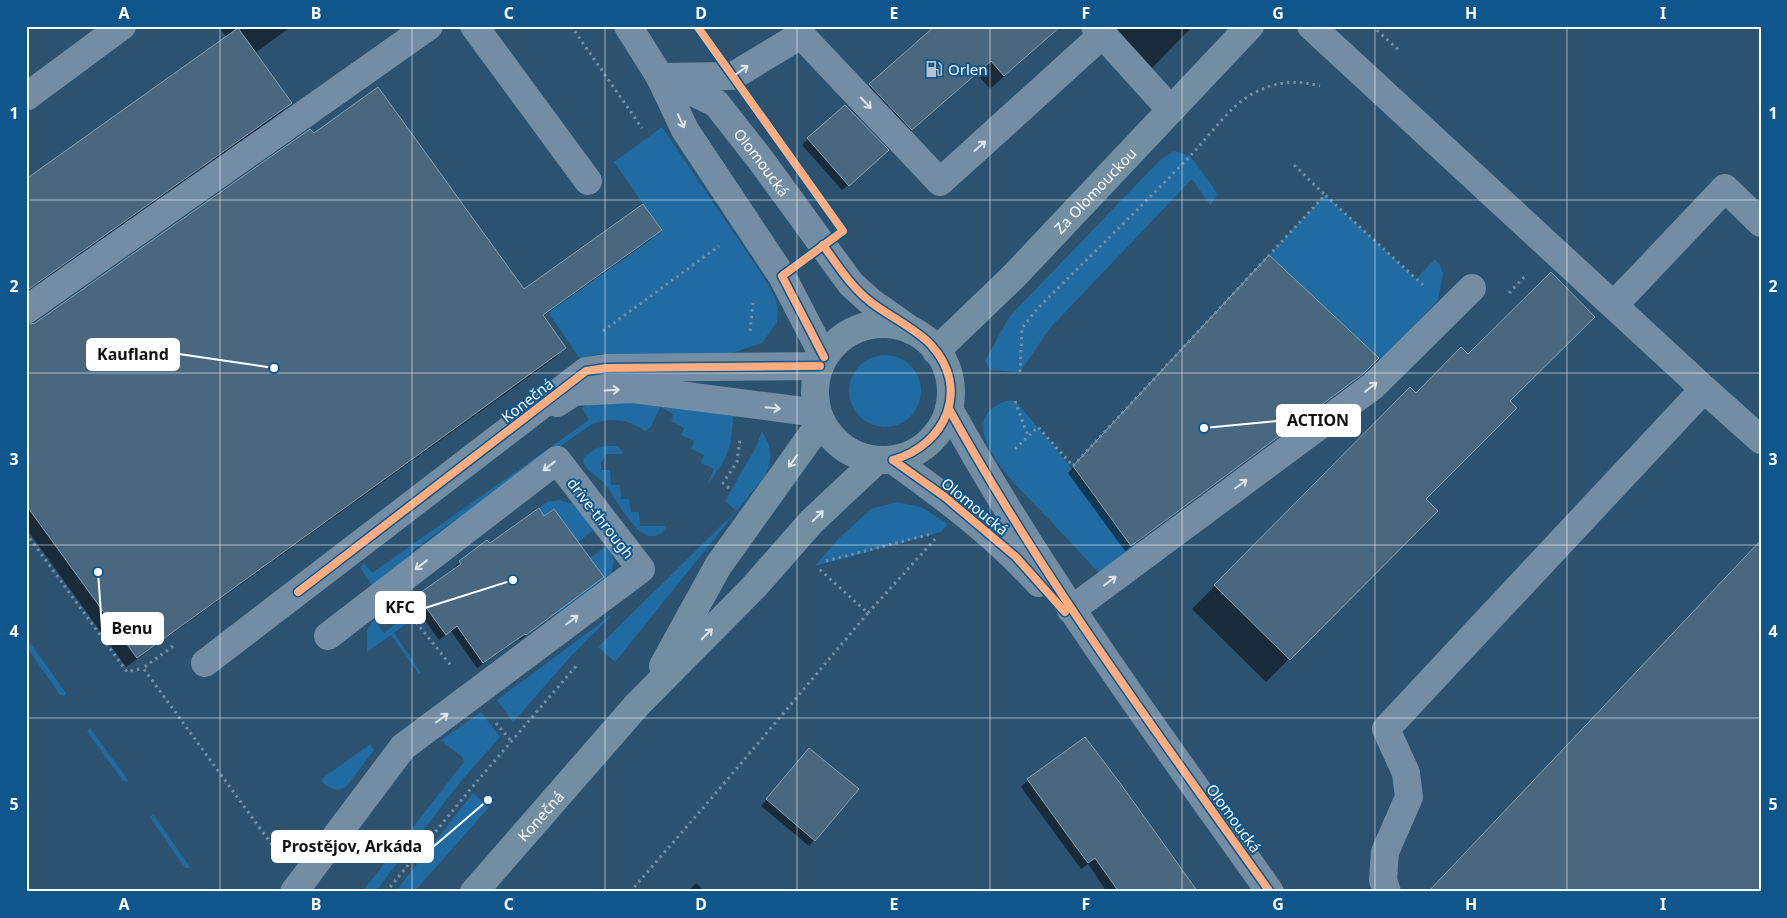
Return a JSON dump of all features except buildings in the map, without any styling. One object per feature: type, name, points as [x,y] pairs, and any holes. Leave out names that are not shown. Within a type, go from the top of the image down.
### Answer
[{"type":"main road","name":"Za Olomouckou","points":[[936,351],[1015,275],[1250,26]]},
{"type":"main road","name":"Olomoucká","points":[[883,324],[911,330],[922,336],[936,351],[950,379],[949,409],[943,424],[923,448],[909,456],[885,460],[858,457],[843,448],[830,436],[820,417],[814,389],[822,362],[833,346],[855,329],[883,324]]},
{"type":"main road","name":"Konečná","points":[[648,694],[718,566],[820,417]]},
{"type":"main road","name":"Konečná","points":[[474,892],[648,694],[754,587],[811,522],[885,460]]},
{"type":"street","points":[[26,97],[122,26]]},
{"type":"street","points":[[26,310],[429,26]]},
{"type":"street","points":[[474,26],[588,181]]},
{"type":"street","points":[[628,26],[660,77],[685,130],[772,261],[822,362]]},
{"type":"street","points":[[1312,26],[1761,440]]},
{"type":"street","points":[[660,77],[733,76],[801,35],[940,182],[1098,31],[1171,110]]},
{"type":"street","name":"Olomoucká","points":[[660,77],[716,103],[760,159],[851,284],[871,302],[911,330]]},
{"type":"street","points":[[1614,305],[1724,188],[1761,223]]},
{"type":"street","points":[[1071,610],[1373,386],[1472,288]]},
{"type":"street","name":"Konečná","points":[[205,663],[505,435],[586,371],[606,368],[822,362]]},
{"type":"street","name":"Konečná","points":[[505,435],[574,392],[633,389],[820,417]]},
{"type":"street","points":[[1387,892],[1383,880],[1385,852],[1409,797],[1406,773],[1386,729],[1704,389]]},
{"type":"street","name":"Olomoucká","points":[[949,409],[989,482],[1089,638],[1270,892]]},
{"type":"street","name":"drive-through","points":[[294,892],[403,747],[641,569],[556,460],[328,636]]},
{"type":"street","name":"Olomoucká","points":[[885,460],[945,497],[1016,557],[1089,638]]},
{"type":"path","points":[[1372,26],[1401,52]]},
{"type":"path","points":[[1020,372],[1022,328],[1037,309],[1178,168],[1238,104],[1254,93],[1280,83],[1307,83],[1322,86]]},
{"type":"path","points":[[1294,165],[1449,310]]},
{"type":"path","points":[[1010,454],[1038,427],[1073,466],[1325,194]]},
{"type":"path","points":[[1504,298],[1529,271]]},
{"type":"path","points":[[1015,401],[1028,436]]},
{"type":"path","points":[[813,564],[941,532],[868,613]]},
{"type":"path","points":[[26,533],[127,672],[143,668]]},
{"type":"path","points":[[375,600],[411,616],[511,741]]},
{"type":"path","points":[[386,892],[580,660]]},
{"type":"shaded area","points":[[662,127],[763,276],[775,297],[778,309],[777,322],[762,343],[735,352],[712,356],[671,358],[599,354],[580,359],[548,312],[662,231],[614,162]]},
{"type":"shaded area","points":[[1174,151],[1190,156],[1213,187],[1217,195],[1210,205],[1192,179],[1050,328],[1020,372],[990,370],[985,361],[1009,317],[1160,160]]},
{"type":"shaded area","points":[[1325,195],[1416,279],[1435,259],[1440,265],[1443,274],[1438,300],[1382,360],[1269,255]]},
{"type":"shaded area","points":[[885,355],[899,358],[911,365],[918,377],[921,391],[918,405],[911,417],[899,424],[885,427],[871,424],[859,417],[852,405],[849,391],[852,377],[859,365],[871,358]]},
{"type":"shaded area","points":[[616,399],[733,416],[730,445],[724,461],[707,485],[714,469],[701,463],[704,455],[691,449],[694,441],[681,435],[684,428],[671,421],[674,414],[660,407],[651,427],[645,431],[620,420],[606,420],[592,424],[416,548],[375,590],[360,567],[364,563],[372,573],[589,420],[582,408],[591,403]]},
{"type":"shaded area","points":[[1006,401],[1015,401],[1031,419],[1076,473],[1133,549],[1099,573],[1021,490],[994,457],[986,440],[983,424],[989,411]]},
{"type":"shaded area","points":[[762,431],[768,442],[770,453],[765,476],[615,662],[598,647],[736,511],[725,501],[756,447]]},
{"type":"shaded area","points":[[603,446],[618,446],[623,452],[622,454],[606,454],[601,463],[601,470],[610,470],[611,485],[620,485],[621,499],[629,499],[631,512],[639,512],[640,526],[666,526],[661,533],[655,536],[641,532],[627,517],[605,484],[585,466],[583,458],[595,449]]},
{"type":"shaded area","points":[[559,500],[577,505],[596,528],[578,542],[554,509],[544,516],[539,508],[547,502]]},
{"type":"shaded area","points":[[897,502],[921,507],[948,524],[941,532],[815,566],[838,539],[871,509]]},
{"type":"shaded area","points":[[608,545],[614,562],[610,579],[559,614],[557,611],[604,578],[590,558]]},
{"type":"shaded area","points":[[614,613],[572,655],[513,722],[497,700]]},
{"type":"shaded area","points":[[374,620],[384,633],[401,620],[409,622],[394,633],[421,673],[419,674],[391,635],[367,652],[367,630]]},
{"type":"shaded area","points":[[26,642],[30,643],[66,693],[64,696],[60,695],[26,646]]},
{"type":"shaded area","points":[[481,712],[500,737],[462,780],[375,892],[362,892],[464,762],[463,758],[441,740]]},
{"type":"shaded area","points":[[90,728],[128,780],[127,782],[123,781],[87,731]]},
{"type":"shaded area","points":[[370,744],[374,750],[346,787],[333,789],[322,781],[323,778]]},
{"type":"shaded area","points":[[473,793],[489,807],[414,892],[395,892]]},
{"type":"shaded area","points":[[153,814],[189,868],[185,868],[150,817]]},
{"type":"cycle path","points":[[697,26],[843,231],[782,276],[824,357]]},
{"type":"cycle path","points":[[823,245],[858,291],[879,308],[919,334],[931,345],[943,362],[949,379],[951,396],[947,413],[939,428],[927,442],[911,453],[893,460]]},
{"type":"cycle path","points":[[298,592],[586,371],[606,368],[820,366]]},
{"type":"cycle path","points":[[949,409],[985,472],[1062,595],[1144,715],[1270,892]]},
{"type":"cycle path","points":[[893,460],[945,497],[1016,557],[1065,612]]},
{"type":"place","name":"Orlen","points":[[934,69]]},
{"type":"place","name":"Kaufland","points":[[274,368]]},
{"type":"place","name":"ACTION","points":[[1204,428]]},
{"type":"place","name":"Benu","points":[[98,572]]},
{"type":"place","name":"KFC","points":[[513,580]]},
{"type":"place","name":"Prostějov, Arkáda","points":[[488,800]]}]
